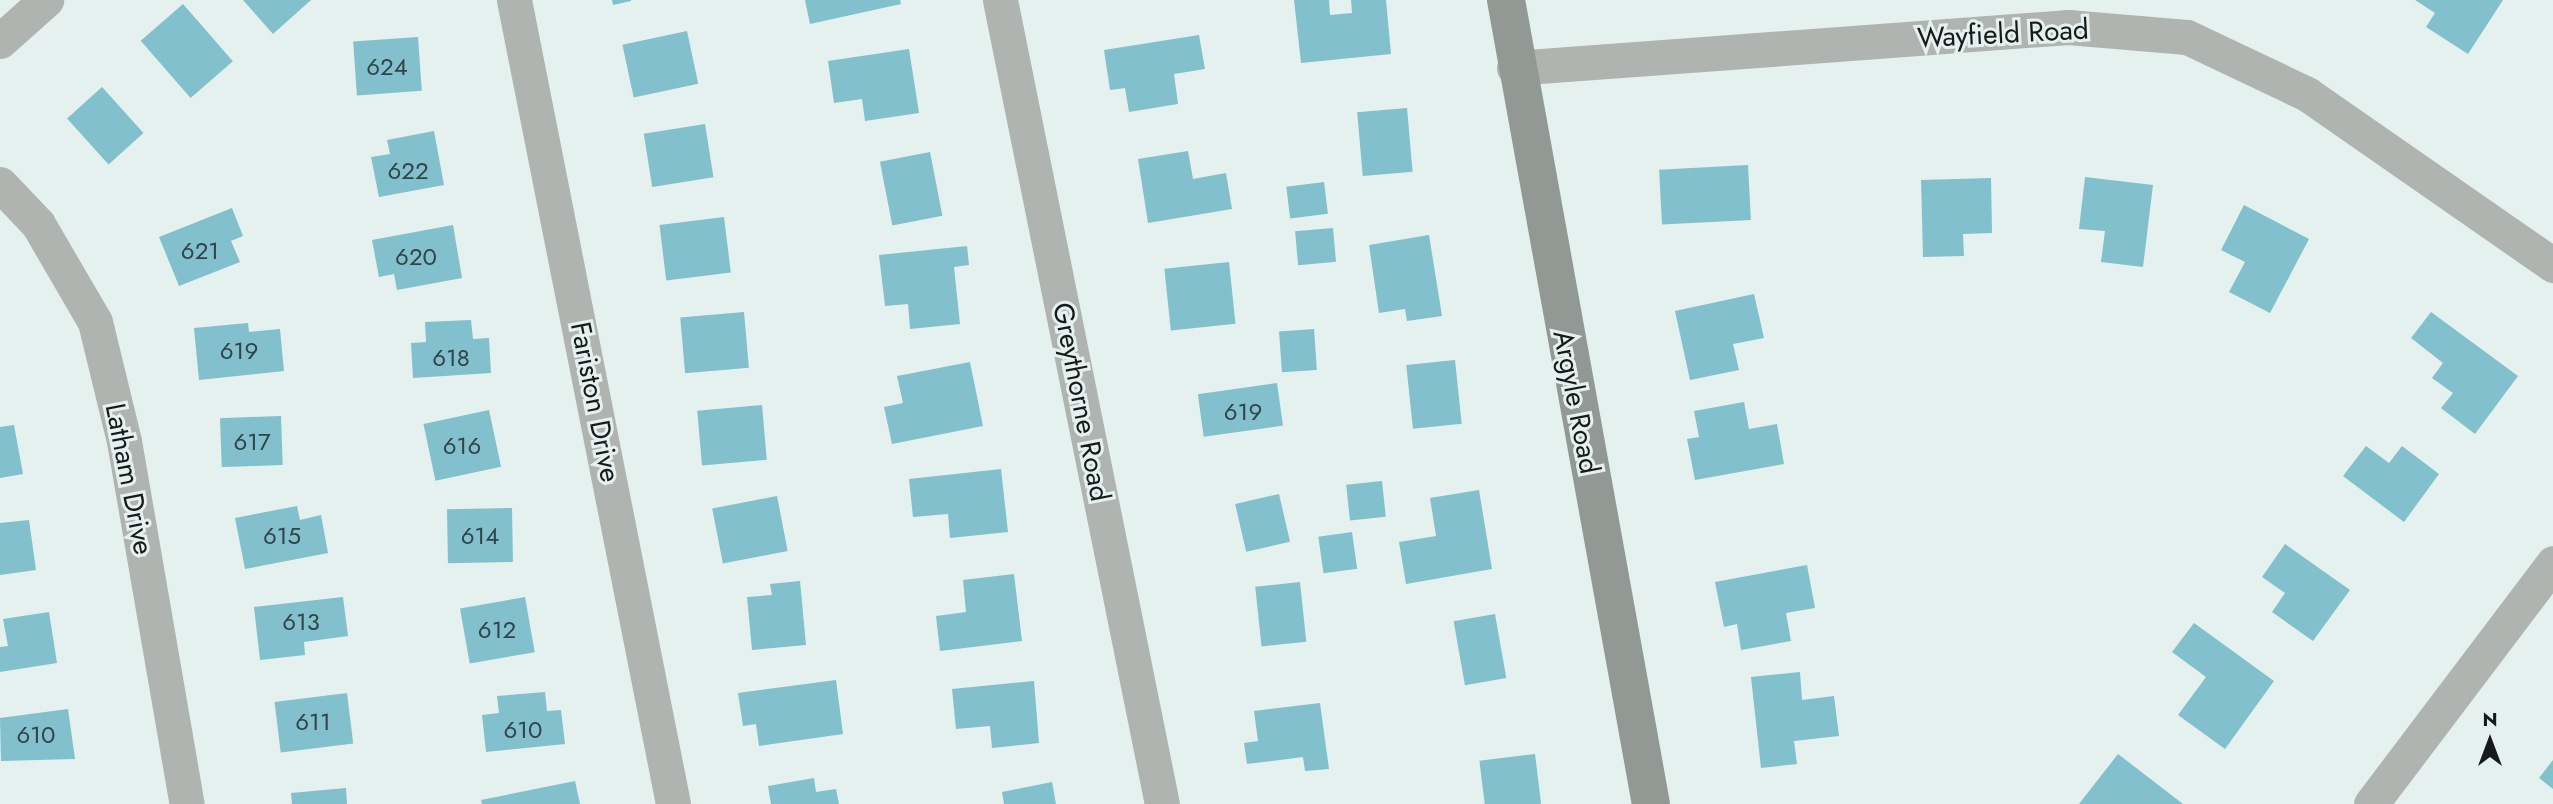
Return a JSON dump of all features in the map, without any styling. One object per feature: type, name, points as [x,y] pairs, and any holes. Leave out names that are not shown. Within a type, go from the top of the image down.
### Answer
[{"type":"street","points":[[0,41],[46,0]]},
{"type":"street","name":"Fariston Drive","points":[[514,0],[673,804]]},
{"type":"street","name":"Greythorne Road","points":[[1000,0],[1162,804]]},
{"type":"street","name":"Argyle Road","points":[[1506,0],[1514,68],[1650,804]]},
{"type":"street","name":"Wayfield Road","points":[[1514,68],[2068,27],[2187,37],[2307,94],[2553,265]]},
{"type":"street","name":"Latham Drive","points":[[0,184],[38,225],[95,322],[124,441],[187,804]]},
{"type":"street","points":[[2371,804],[2553,563]]},
{"type":"building","points":[[243,0],[311,0],[273,34]]},
{"type":"building","points":[[612,0],[631,0],[631,1],[613,5]]},
{"type":"building","points":[[805,0],[900,0],[901,4],[810,24]]},
{"type":"building","points":[[1294,0],[1329,0],[1330,15],[1352,13],[1351,0],[1386,0],[1391,54],[1301,63]]},
{"type":"building","points":[[2415,0],[2503,0],[2468,54],[2426,27],[2435,13]]},
{"type":"building","points":[[183,4],[233,61],[191,98],[141,41]]},
{"type":"building","points":[[687,31],[698,84],[634,98],[622,45]]},
{"type":"building","points":[[1199,35],[1205,69],[1174,74],[1178,104],[1129,112],[1125,88],[1110,90],[1104,50]]},
{"type":"building","points":[[418,37],[422,91],[357,95],[353,42]]},
{"type":"building","points":[[909,49],[919,113],[865,121],[862,99],[834,103],[828,61]]},
{"type":"building","points":[[102,87],[143,133],[109,165],[67,118]]},
{"type":"building","points":[[1407,108],[1413,172],[1363,176],[1357,112]]},
{"type":"building","points":[[705,124],[713,177],[652,187],[644,134]]},
{"type":"building","points":[[434,131],[444,185],[379,197],[371,157],[390,154],[387,140]]},
{"type":"building","points":[[1188,151],[1193,179],[1226,173],[1232,209],[1148,223],[1138,159]]},
{"type":"building","points":[[930,152],[942,216],[892,226],[880,162]]},
{"type":"building","points":[[1748,165],[1751,220],[1662,225],[1659,170]]},
{"type":"building","points":[[2085,177],[2153,185],[2143,267],[2101,262],[2105,231],[2079,229]]},
{"type":"building","points":[[1991,178],[1992,233],[1963,234],[1964,256],[1923,257],[1921,180]]},
{"type":"building","points":[[1324,182],[1328,214],[1290,218],[1286,187]]},
{"type":"building","points":[[2244,205],[2309,239],[2270,313],[2229,292],[2245,262],[2221,250]]},
{"type":"building","points":[[232,208],[243,236],[231,241],[240,262],[179,286],[159,237]]},
{"type":"building","points":[[724,217],[731,273],[666,281],[659,225]]},
{"type":"building","points":[[453,225],[462,278],[397,290],[394,274],[379,277],[372,240]]},
{"type":"building","points":[[1333,228],[1336,262],[1298,265],[1295,231]]},
{"type":"building","points":[[1429,235],[1442,316],[1407,321],[1405,309],[1379,313],[1369,245]]},
{"type":"building","points":[[967,246],[969,265],[954,267],[960,324],[910,329],[908,304],[885,306],[879,255]]},
{"type":"building","points":[[1229,262],[1235,324],[1171,330],[1164,269]]},
{"type":"building","points":[[1754,294],[1764,338],[1733,344],[1739,370],[1690,380],[1675,311]]},
{"type":"building","points":[[744,312],[749,368],[685,373],[680,318]]},
{"type":"building","points":[[2431,312],[2518,376],[2475,434],[2441,408],[2453,393],[2432,378],[2443,363],[2411,338]]},
{"type":"building","points":[[471,320],[473,339],[489,338],[491,373],[413,378],[411,343],[426,342],[425,322]]},
{"type":"building","points":[[248,323],[249,332],[280,329],[284,371],[199,380],[194,328]]},
{"type":"building","points":[[1314,329],[1317,370],[1282,372],[1279,331]]},
{"type":"building","points":[[1455,360],[1462,424],[1413,429],[1406,365]]},
{"type":"building","points":[[970,362],[983,426],[892,444],[884,407],[903,403],[897,376]]},
{"type":"building","points":[[1277,383],[1283,426],[1204,437],[1198,394]]},
{"type":"building","points":[[1744,402],[1749,429],[1777,424],[1784,464],[1695,480],[1687,439],[1699,437],[1694,411]]},
{"type":"building","points":[[762,405],[767,460],[702,465],[697,411]]},
{"type":"building","points":[[489,410],[501,467],[436,481],[423,424]]},
{"type":"building","points":[[281,416],[283,465],[222,467],[220,418]]},
{"type":"building","points":[[14,425],[23,474],[0,478],[0,427]]},
{"type":"building","points":[[2366,446],[2389,463],[2402,446],[2439,474],[2404,522],[2343,476]]},
{"type":"building","points":[[1001,469],[1008,532],[950,538],[948,514],[913,517],[909,479]]},
{"type":"building","points":[[1382,481],[1386,517],[1350,521],[1346,485]]},
{"type":"building","points":[[1479,490],[1492,569],[1406,584],[1399,542],[1436,536],[1430,498]]},
{"type":"building","points":[[1279,494],[1290,542],[1246,552],[1235,504]]},
{"type":"building","points":[[777,496],[788,551],[723,564],[712,509]]},
{"type":"building","points":[[297,506],[300,520],[321,515],[328,553],[245,569],[235,518]]},
{"type":"building","points":[[512,508],[513,562],[448,563],[447,509]]},
{"type":"building","points":[[29,520],[36,570],[0,575],[0,523]]},
{"type":"building","points":[[1352,532],[1357,569],[1323,573],[1318,537]]},
{"type":"building","points":[[2285,544],[2350,590],[2313,641],[2272,612],[2285,593],[2262,577]]},
{"type":"building","points":[[1807,565],[1815,608],[1786,613],[1791,641],[1741,650],[1737,624],[1724,627],[1715,582]]},
{"type":"building","points":[[1014,574],[1022,641],[940,651],[936,616],[966,612],[963,580]]},
{"type":"building","points":[[800,581],[806,645],[752,650],[747,597],[772,595],[770,584]]},
{"type":"building","points":[[1300,582],[1306,642],[1262,646],[1255,587]]},
{"type":"building","points":[[343,597],[348,636],[304,642],[305,655],[260,660],[254,607]]},
{"type":"building","points":[[525,597],[535,652],[470,664],[460,608]]},
{"type":"building","points":[[49,612],[57,663],[0,672],[0,647],[8,646],[3,619]]},
{"type":"building","points":[[1495,614],[1506,678],[1465,685],[1454,621]]},
{"type":"building","points":[[2194,623],[2274,681],[2225,749],[2178,715],[2206,677],[2172,652]]},
{"type":"building","points":[[1800,672],[1802,700],[1834,696],[1839,736],[1794,741],[1797,764],[1761,768],[1751,677]]},
{"type":"building","points":[[836,680],[843,734],[759,746],[756,724],[743,726],[738,693]]},
{"type":"building","points":[[1034,681],[1039,743],[992,748],[990,726],[956,729],[952,689]]},
{"type":"building","points":[[545,692],[547,711],[561,710],[565,744],[486,752],[482,715],[499,713],[497,696]]},
{"type":"building","points":[[347,693],[353,744],[281,753],[275,702]]},
{"type":"building","points":[[1320,703],[1329,769],[1305,771],[1303,757],[1247,764],[1244,743],[1258,741],[1254,711]]},
{"type":"building","points":[[68,709],[75,759],[1,761],[0,718]]},
{"type":"building","points":[[1535,754],[1541,804],[1485,804],[1479,761]]},
{"type":"building","points":[[2118,754],[2183,804],[2079,804]]},
{"type":"building","points":[[2553,760],[2553,789],[2539,778]]},
{"type":"building","points":[[814,778],[816,792],[836,789],[839,804],[771,804],[768,786]]},
{"type":"building","points":[[575,781],[580,804],[482,804],[481,800]]},
{"type":"building","points":[[1052,782],[1056,804],[1004,804],[1002,792]]},
{"type":"building","points":[[346,788],[347,804],[292,804],[291,793]]}]
